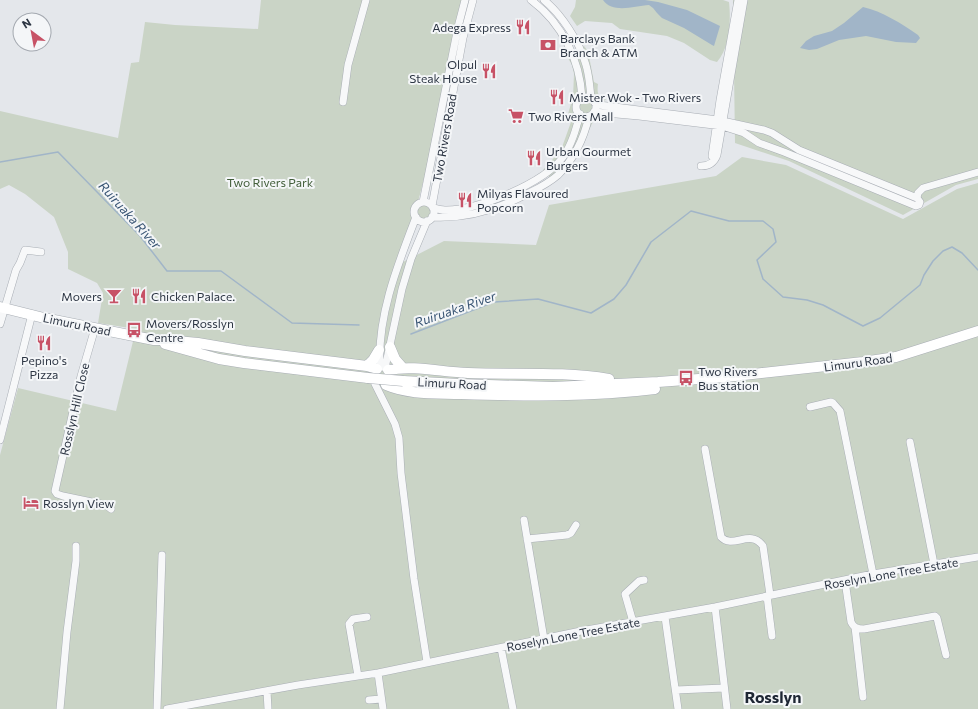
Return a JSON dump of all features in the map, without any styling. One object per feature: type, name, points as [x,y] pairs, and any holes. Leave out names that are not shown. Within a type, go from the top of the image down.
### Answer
[{"type":"main road","name":"Limuru Road","points":[[2,307],[95,328],[270,361],[454,379],[548,382],[573,382],[609,379],[685,379]]},
{"type":"main road","name":"Limuru Road","points":[[156,340],[158,342],[219,359],[280,368],[403,374],[459,384],[553,387],[644,383],[734,376],[863,362],[896,357],[978,331]]},
{"type":"main road","points":[[391,343],[395,359],[403,374]]},
{"type":"main road","points":[[379,350],[373,360],[376,372],[391,378],[386,385]]},
{"type":"main road","name":"Limuru Road","points":[[376,372],[380,386],[386,385],[399,390],[442,393],[534,395],[623,393],[727,379],[734,376]]},
{"type":"street","points":[[343,102],[348,65],[366,0]]},
{"type":"street","name":"Two Rivers Road","points":[[423,202],[458,27],[465,0]]},
{"type":"street","name":"Two Rivers Road","points":[[433,207],[441,155],[463,38],[473,0]]},
{"type":"street","points":[[531,0],[556,24],[570,47],[578,67],[582,98]]},
{"type":"street","points":[[544,0],[562,19],[585,61],[595,110],[591,114],[577,149],[558,175],[543,186],[486,212],[421,221],[416,217],[414,211],[415,208],[417,204],[423,202],[427,202],[433,207],[445,210],[467,208],[504,196],[542,177],[562,158],[570,145],[580,114]]},
{"type":"street","points":[[738,0],[720,123],[717,155],[715,161],[709,165],[701,166],[710,160],[713,154],[720,123],[744,0]]},
{"type":"street","points":[[582,98],[576,105],[580,114],[586,116],[591,114],[639,116],[720,123],[744,133],[767,147],[784,152],[917,206],[920,202],[917,198],[799,150],[772,133],[764,130],[720,123],[599,105],[585,97],[582,98]]},
{"type":"street","points":[[432,154],[441,155]]},
{"type":"street","points":[[917,198],[918,193],[923,188],[978,172]]},
{"type":"street","points":[[428,662],[414,579],[401,473],[399,438],[376,372],[391,343],[402,288],[411,259],[430,219],[434,214],[433,207]]},
{"type":"street","points":[[379,350],[380,338],[392,284],[416,217]]},
{"type":"street","points":[[0,324],[2,307],[25,250],[40,252]]},
{"type":"street","points":[[0,440],[32,314]]},
{"type":"street","name":"Rosslyn Hill Close","points":[[95,328],[81,376],[55,490],[57,494],[86,502],[106,505],[111,509]]},
{"type":"street","points":[[380,338],[391,343]]},
{"type":"street","points":[[810,407],[831,402],[840,411],[873,574]]},
{"type":"street","points":[[910,442],[934,564]]},
{"type":"street","points":[[705,449],[721,537],[729,542],[753,538],[763,546],[772,636]]},
{"type":"street","points":[[524,520],[544,639]]},
{"type":"street","points":[[527,539],[567,535],[571,533],[576,525]]},
{"type":"street","points":[[60,709],[67,632],[76,561],[76,546]]},
{"type":"street","points":[[157,709],[162,555]]},
{"type":"street","name":"Roselyn Lone Tree Estate","points":[[167,709],[298,684],[378,673],[544,639],[665,617],[768,595],[845,581],[873,574],[978,557]]},
{"type":"street","points":[[633,622],[625,594],[639,581],[644,580]]},
{"type":"street","points":[[845,581],[852,622],[855,627],[863,697]]},
{"type":"street","points":[[715,607],[727,709]]},
{"type":"street","points":[[855,627],[858,629],[864,629],[935,616],[937,618],[946,655]]},
{"type":"street","points":[[358,676],[349,624],[353,619],[366,617]]},
{"type":"street","points":[[665,617],[678,709]]},
{"type":"street","points":[[501,648],[513,709]]},
{"type":"street","points":[[378,673],[383,709]]},
{"type":"street","points":[[676,690],[724,688]]},
{"type":"street","points":[[266,691],[268,709]]},
{"type":"street","points":[[369,700],[381,699]]},
{"type":"green space","name":"Two Rivers Park","points":[[261,0],[464,0],[439,119],[417,206],[425,203],[430,205],[432,214],[430,218],[426,220],[421,219],[415,213],[401,263],[444,241],[536,245],[549,205],[716,176],[742,157],[786,165],[903,219],[957,189],[978,183],[978,709],[0,709],[0,455],[18,388],[116,411],[136,329],[98,323],[103,293],[97,283],[68,269],[68,252],[54,217],[25,194],[9,185],[0,189],[0,111],[118,138],[131,63],[139,62],[145,22],[258,29]]},
{"type":"green space","points":[[576,0],[723,0],[729,2],[730,17],[729,34],[725,49],[717,62],[710,60],[684,43],[667,36],[620,29],[612,23],[585,21],[577,26],[570,16],[575,7]]},
{"type":"green space","points":[[733,0],[978,0],[978,179],[956,185],[903,215],[789,161],[735,143]]},
{"type":"green space","points":[[584,46],[588,51],[594,82],[598,84],[598,94],[606,99],[601,106],[602,112],[592,123],[576,157],[570,166],[554,182],[543,170],[561,150],[571,122],[568,114],[573,97],[574,74],[572,65],[568,58]]},
{"type":"water","points":[[603,0],[645,0],[687,10],[720,26],[714,46],[684,28],[662,18],[649,5],[618,8],[612,7]]},
{"type":"water","points":[[863,7],[892,18],[918,35],[920,38],[916,43],[896,42],[866,36],[839,40],[817,49],[809,50],[800,48],[806,41],[814,36],[832,31]]},
{"type":"waterway","name":"Ruiruaka River","points":[[0,162],[58,152],[140,236],[167,271],[221,271],[292,323],[359,325]]},
{"type":"waterway","name":"Ruiruaka River","points":[[411,334],[494,302],[538,299],[591,313],[614,299],[626,285],[651,242],[691,211],[729,221],[763,221],[773,229],[776,242],[757,260],[763,279],[783,297],[807,300],[823,305],[863,326],[880,318],[920,285],[924,275],[933,261],[943,251],[952,247],[962,253],[978,270]]},
{"type":"place","name":"Adega Express","points":[[523,27]]},
{"type":"place","name":"Barclays Bank Branch & ATM","points":[[548,45]]},
{"type":"place","name":"Olpul Steak House","points":[[489,71]]},
{"type":"place","name":"Mister Wok - Two Rivers","points":[[557,97]]},
{"type":"place","name":"Two Rivers Mall","points":[[516,116]]},
{"type":"place","name":"Urban Gourmet Burgers","points":[[534,158]]},
{"type":"place","name":"Milyas Flavoured Popcorn","points":[[465,200]]},
{"type":"place","name":"Movers","points":[[114,296]]},
{"type":"place","name":"Chicken Palace.","points":[[139,296]]},
{"type":"place","name":"Movers/Rosslyn Centre","points":[[134,330]]},
{"type":"place","name":"Pepino's Pizza","points":[[44,343]]},
{"type":"place","name":"Two Rivers Bus station","points":[[686,378]]},
{"type":"place","name":"Rosslyn View","points":[[31,503]]},
{"type":"district","name":"Rosslyn","points":[[773,696]]}]
